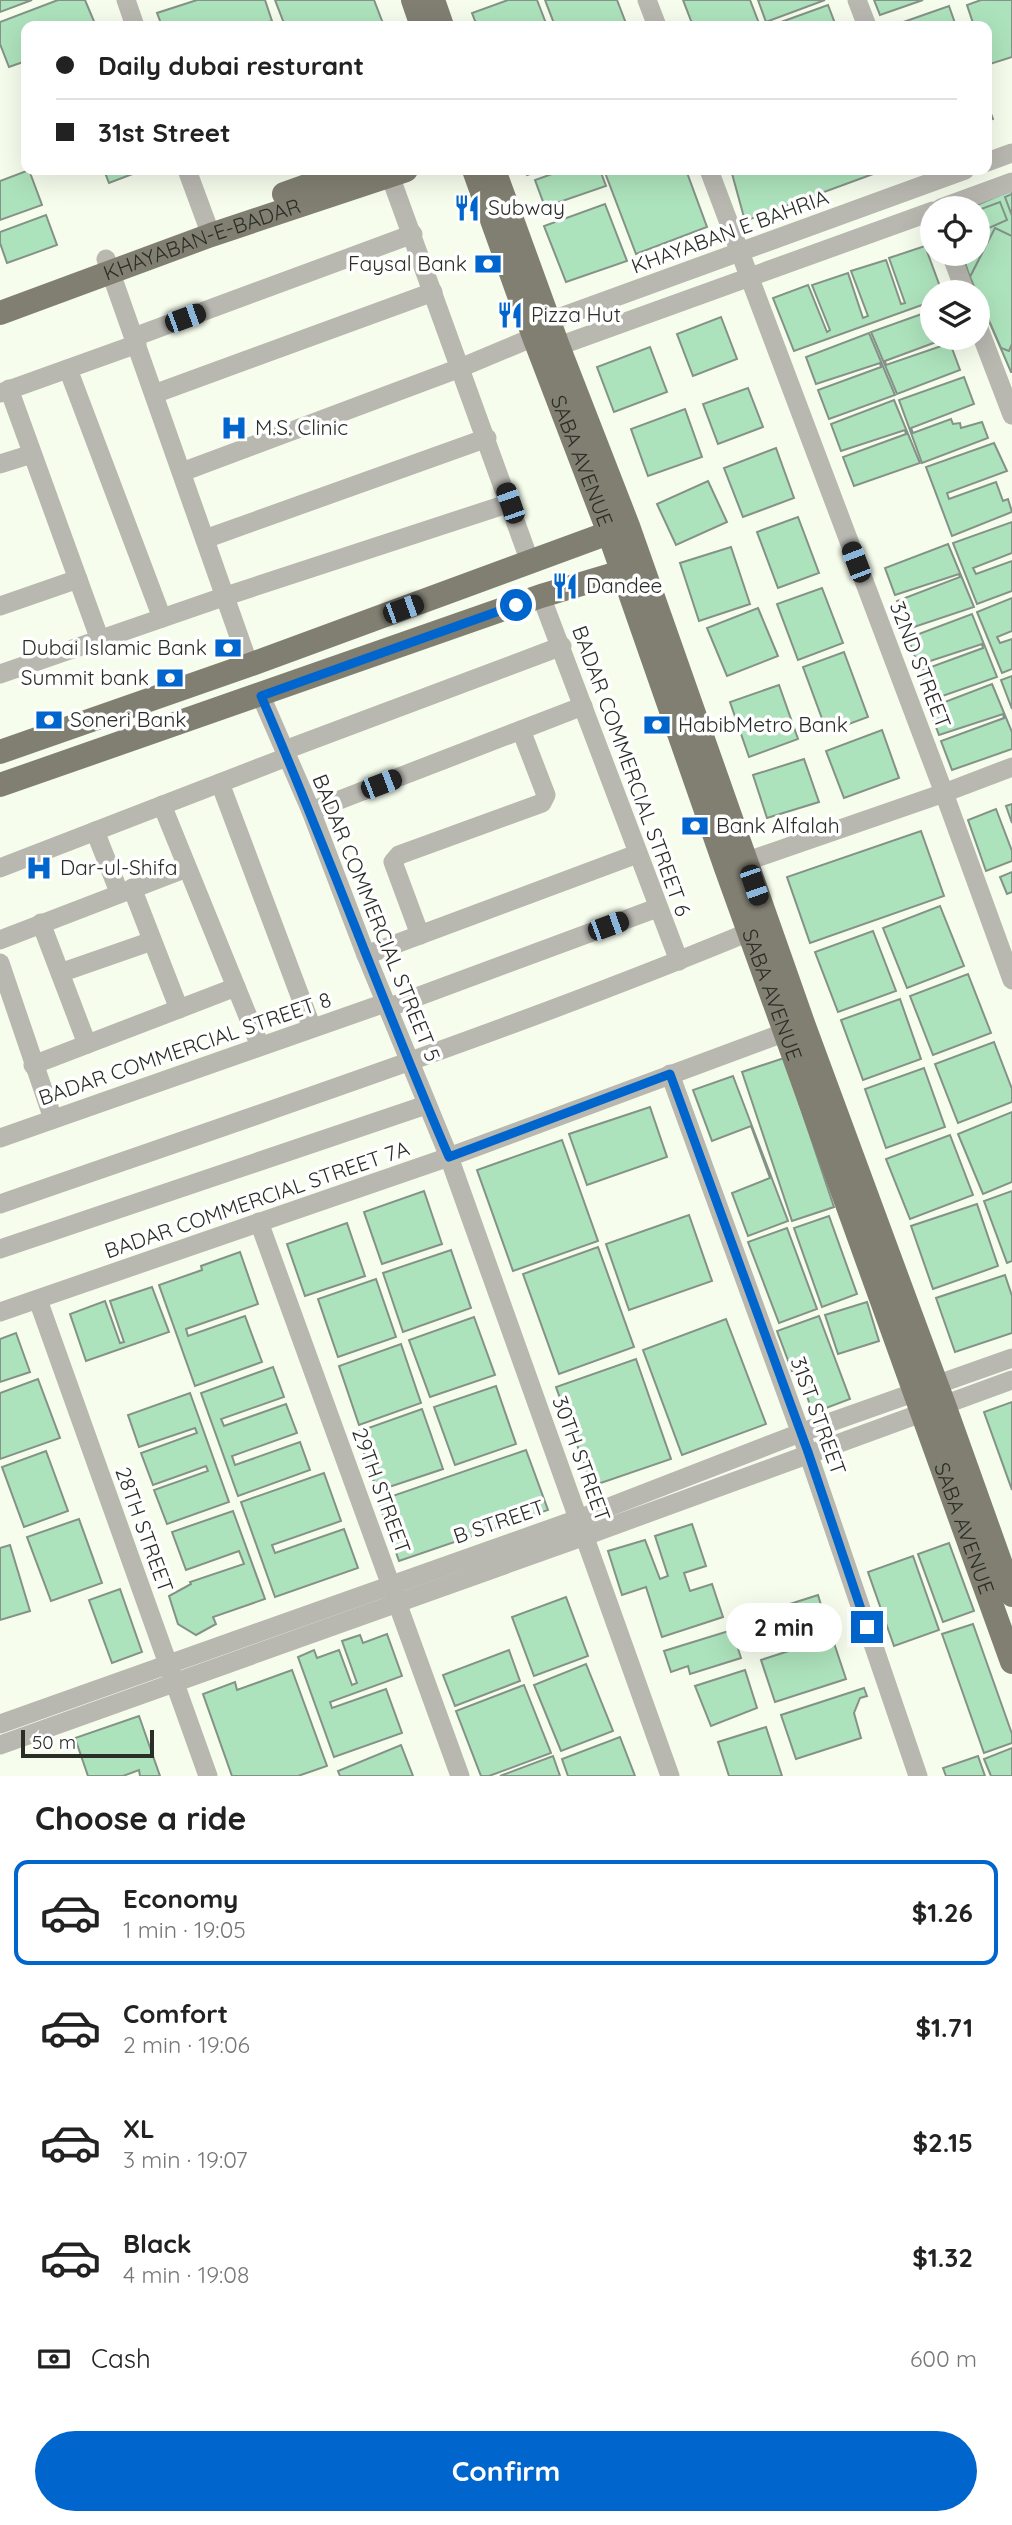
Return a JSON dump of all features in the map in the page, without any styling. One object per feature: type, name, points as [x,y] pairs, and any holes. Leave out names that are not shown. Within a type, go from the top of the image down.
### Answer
[{"type":"main road","points":[[413,0],[420,21]]},
{"type":"main road","points":[[433,0],[440,21]]},
{"type":"main road","name":"KHAYABAN-E-BADAR","points":[[209,229],[339,175]]},
{"type":"main road","name":"KHAYABAN-E-BADAR","points":[[0,295],[108,265],[209,229],[385,175]]},
{"type":"main road","name":"SABA AVENUE","points":[[476,175],[618,529],[794,1029],[930,1399],[1012,1595]]},
{"type":"main road","name":"SABA AVENUE","points":[[495,175],[542,337]]},
{"type":"main road","name":"KHAYABAN-E-BADAR","points":[[0,313],[108,265]]},
{"type":"main road","points":[[0,752],[249,665],[618,529]]},
{"type":"main road","points":[[0,785],[541,596],[632,569]]},
{"type":"main road","name":"SABA AVENUE","points":[[736,865],[749,932],[794,1029]]},
{"type":"main road","name":"SABA AVENUE","points":[[930,1399],[1012,1662]]},
{"type":"street","points":[[126,0],[133,21]]},
{"type":"street","points":[[647,0],[655,21]]},
{"type":"street","points":[[857,0],[865,21]]},
{"type":"street","points":[[992,160],[1012,153]]},
{"type":"street","points":[[189,175],[209,229]]},
{"type":"street","points":[[396,175],[433,292],[530,562]]},
{"type":"street","name":"32ND STREET","points":[[711,175],[1012,980]]},
{"type":"street","points":[[921,177],[928,196]]},
{"type":"street","name":"KHAYABAN E BAHRIA","points":[[542,337],[921,177]]},
{"type":"street","points":[[974,196],[1012,182]]},
{"type":"street","points":[[182,472],[542,337],[749,279],[920,215]]},
{"type":"street","points":[[100,640],[32,454],[5,391],[413,234]]},
{"type":"street","points":[[108,265],[249,665]]},
{"type":"street","points":[[154,394],[433,292]]},
{"type":"street","points":[[987,350],[1012,415]]},
{"type":"street","points":[[68,369],[162,618]]},
{"type":"street","points":[[205,539],[487,438]]},
{"type":"street","points":[[0,464],[32,454]]},
{"type":"street","points":[[0,674],[226,596],[510,503]]},
{"type":"street","points":[[0,606],[78,579]]},
{"type":"street","name":"BADAR COMMERCIAL STREET 6","points":[[541,596],[678,961]]},
{"type":"street","points":[[0,868],[562,646]]},
{"type":"street","name":"BADAR COMMERCIAL STREET 5","points":[[261,696],[311,811],[408,1061],[449,1157]]},
{"type":"street","points":[[311,811],[583,706]]},
{"type":"street","points":[[420,934],[393,862],[400,855],[542,803],[546,795],[521,730]]},
{"type":"street","points":[[736,865],[1012,767]]},
{"type":"street","points":[[220,783],[313,1028]]},
{"type":"street","points":[[162,805],[260,1046]]},
{"type":"street","points":[[95,831],[152,941],[179,1009]]},
{"type":"street","points":[[366,955],[637,855]]},
{"type":"street","points":[[0,940],[187,868]]},
{"type":"street","name":"BADAR COMMERCIAL STREET 8","points":[[0,1138],[657,908]]},
{"type":"street","points":[[41,923],[87,1044]]},
{"type":"street","points":[[0,1204],[408,1061],[749,932]]},
{"type":"street","points":[[60,973],[152,941]]},
{"type":"street","points":[[0,963],[53,1119]]},
{"type":"street","points":[[33,1065],[236,987]]},
{"type":"street","name":"BADAR COMMERCIAL STREET 7A","points":[[0,1312],[449,1157],[794,1029]]},
{"type":"street","name":"31ST STREET","points":[[670,1074],[808,1452],[918,1776]]},
{"type":"street","points":[[0,1249],[426,1105]]},
{"type":"street","name":"30TH STREET","points":[[449,1157],[670,1776]]},
{"type":"street","name":"29TH STREET","points":[[259,1222],[460,1776]]},
{"type":"street","name":"28TH STREET","points":[[38,1300],[208,1776]]},
{"type":"street","name":"B STREET","points":[[0,1724],[167,1663],[394,1593],[808,1452],[930,1399],[1012,1358]]},
{"type":"street","name":"B STREET","points":[[582,1527],[800,1433],[1012,1380]]},
{"type":"street","name":"B STREET","points":[[0,1745],[174,1682],[394,1593]]},
{"type":"building","points":[[0,0],[32,0],[0,12]]},
{"type":"building","points":[[58,0],[85,0],[94,21],[21,21],[21,63],[9,67],[0,44],[0,22]]},
{"type":"building","points":[[197,0],[265,0],[272,21],[160,21],[157,13]]},
{"type":"building","points":[[275,0],[374,0],[382,21],[283,21]]},
{"type":"building","points":[[508,0],[537,0],[545,21],[475,21],[472,13]]},
{"type":"building","points":[[545,0],[617,0],[625,21],[553,21]]},
{"type":"building","points":[[683,0],[750,0],[758,21],[691,21]]},
{"type":"building","points":[[758,0],[825,0],[769,21],[766,21]]},
{"type":"building","points":[[874,0],[923,0],[880,15]]},
{"type":"building","points":[[981,0],[1012,0],[1012,57],[992,63],[992,21],[972,21],[967,5]]},
{"type":"building","points":[[828,5],[834,21],[784,21]]},
{"type":"building","points":[[949,6],[954,21],[906,21]]},
{"type":"building","points":[[21,173],[31,175],[42,205],[0,220],[0,181]]},
{"type":"building","points":[[106,175],[130,175],[109,183]]},
{"type":"building","points":[[549,175],[602,175],[606,186],[545,207],[535,180]]},
{"type":"building","points":[[606,175],[688,175],[707,227],[636,254]]},
{"type":"building","points":[[732,175],[870,175],[745,221]]},
{"type":"building","points":[[1012,190],[1012,372],[990,323],[990,280],[971,280],[965,266],[990,266],[990,199]]},
{"type":"building","points":[[1012,194],[1012,216],[1005,197]]},
{"type":"building","points":[[1000,202],[1007,220],[990,228],[990,206]]},
{"type":"building","points":[[605,204],[627,261],[566,282],[544,226]]},
{"type":"building","points":[[46,215],[57,245],[7,263],[0,243],[0,232]]},
{"type":"building","points":[[995,228],[1012,236],[1012,344],[1009,351],[1001,348],[990,323],[990,280],[971,280],[970,277],[976,266],[990,266],[990,238]]},
{"type":"building","points":[[920,248],[920,266],[932,266],[938,280],[920,280],[920,306],[794,351],[773,298],[808,285],[827,332],[830,330],[812,285],[848,273],[863,318],[868,316],[851,271],[886,260],[901,304],[905,303],[889,258]]},
{"type":"building","points":[[966,266],[976,266],[970,277]]},
{"type":"building","points":[[920,315],[920,348],[885,361],[886,365],[930,350],[953,350],[960,370],[897,394],[871,332]]},
{"type":"building","points":[[721,317],[737,359],[693,376],[677,334]]},
{"type":"building","points":[[869,333],[895,395],[829,419],[818,390],[881,367],[880,363],[816,384],[806,357]]},
{"type":"building","points":[[650,347],[667,392],[614,412],[597,367]]},
{"type":"building","points":[[964,377],[974,404],[911,428],[913,433],[951,419],[953,424],[960,423],[961,428],[982,422],[988,438],[922,463],[899,400]]},
{"type":"building","points":[[748,388],[763,427],[718,444],[703,404]]},
{"type":"building","points":[[894,400],[920,463],[854,486],[843,457],[906,434],[905,430],[841,451],[831,424]]},
{"type":"building","points":[[685,409],[702,457],[648,476],[631,429]]},
{"type":"building","points":[[994,443],[1007,471],[947,493],[949,499],[996,482],[1003,501],[1008,499],[1012,512],[952,536],[926,467]]},
{"type":"building","points":[[776,448],[794,498],[743,517],[724,468]]},
{"type":"building","points":[[708,481],[727,522],[676,545],[657,504]]},
{"type":"building","points":[[798,517],[819,573],[778,588],[757,532]]},
{"type":"building","points":[[1012,522],[1012,553],[973,568],[976,574],[1012,561],[1012,591],[977,604],[953,543]]},
{"type":"building","points":[[948,544],[974,607],[908,629],[897,601],[960,577],[959,574],[895,595],[885,568]]},
{"type":"building","points":[[731,547],[750,604],[699,621],[680,563]]},
{"type":"building","points":[[822,588],[843,643],[798,660],[777,604]]},
{"type":"building","points":[[1012,598],[1012,631],[997,637],[1000,643],[1012,639],[1012,669],[1002,673],[977,612]]},
{"type":"building","points":[[758,608],[778,656],[727,676],[707,628]]},
{"type":"building","points":[[972,614],[997,677],[931,700],[920,671],[983,648],[982,644],[918,665],[908,638]]},
{"type":"building","points":[[844,652],[868,717],[827,732],[803,667]]},
{"type":"building","points":[[1012,676],[1012,709],[1001,680]]},
{"type":"building","points":[[992,684],[1012,732],[1012,749],[952,770],[941,741],[1004,718],[1003,714],[939,735],[929,708]]},
{"type":"building","points":[[779,685],[798,739],[749,757],[730,702]]},
{"type":"building","points":[[882,730],[899,778],[844,798],[826,751]]},
{"type":"building","points":[[804,759],[819,802],[767,818],[753,775]]},
{"type":"building","points":[[1012,804],[1012,823],[1006,806]]},
{"type":"building","points":[[996,809],[1012,851],[1012,861],[986,871],[968,820]]},
{"type":"building","points":[[921,831],[944,896],[810,943],[787,877]]},
{"type":"building","points":[[1012,872],[1012,892],[1007,894],[1000,877]]},
{"type":"building","points":[[940,906],[964,966],[907,988],[883,928]]},
{"type":"building","points":[[873,931],[896,991],[838,1012],[815,952]]},
{"type":"building","points":[[968,974],[991,1033],[933,1055],[910,996]]},
{"type":"building","points":[[900,999],[921,1059],[863,1080],[841,1020]]},
{"type":"building","points":[[994,1042],[1012,1089],[1012,1102],[958,1123],[935,1064]]},
{"type":"building","points":[[784,1058],[834,1207],[792,1221],[742,1072]]},
{"type":"building","points":[[924,1068],[945,1127],[886,1148],[865,1089]]},
{"type":"building","points":[[733,1076],[788,1221],[748,1236],[732,1193],[770,1178],[751,1126],[712,1141],[693,1090]]},
{"type":"building","points":[[650,1107],[667,1157],[587,1185],[569,1134]]},
{"type":"building","points":[[1012,1112],[1012,1182],[983,1194],[958,1134]]},
{"type":"building","points":[[950,1135],[973,1195],[910,1219],[886,1159]]},
{"type":"building","points":[[562,1140],[598,1241],[513,1271],[477,1170]]},
{"type":"building","points":[[424,1191],[442,1244],[382,1264],[364,1212]]},
{"type":"building","points":[[1012,1191],[1012,1261],[1007,1263],[984,1201]]},
{"type":"building","points":[[977,1204],[998,1266],[933,1289],[911,1226]]},
{"type":"building","points":[[689,1215],[712,1281],[629,1310],[606,1244]]},
{"type":"building","points":[[829,1216],[857,1294],[822,1307],[794,1228]]},
{"type":"building","points":[[347,1223],[365,1276],[305,1296],[287,1244]]},
{"type":"building","points":[[787,1228],[817,1309],[779,1323],[748,1242]]},
{"type":"building","points":[[598,1247],[634,1347],[559,1374],[523,1274]]},
{"type":"building","points":[[451,1250],[471,1308],[403,1332],[383,1273]]},
{"type":"building","points":[[240,1252],[258,1304],[186,1329],[188,1336],[245,1316],[262,1362],[195,1386],[159,1285],[202,1270],[201,1266]]},
{"type":"building","points":[[1005,1275],[1012,1296],[1012,1333],[955,1352],[936,1298]]},
{"type":"building","points":[[376,1279],[396,1337],[338,1357],[318,1299]]},
{"type":"building","points":[[152,1287],[169,1332],[86,1361],[70,1314],[105,1301],[120,1343],[124,1342],[110,1301]]},
{"type":"building","points":[[867,1302],[879,1341],[838,1354],[825,1315]]},
{"type":"building","points":[[819,1316],[850,1399],[813,1413],[797,1369],[792,1371],[777,1331]]},
{"type":"building","points":[[474,1317],[495,1375],[430,1397],[409,1340]]},
{"type":"building","points":[[726,1319],[766,1424],[682,1455],[643,1350]]},
{"type":"building","points":[[16,1333],[30,1372],[0,1382],[0,1339]]},
{"type":"building","points":[[401,1344],[421,1403],[359,1425],[339,1366]]},
{"type":"building","points":[[636,1359],[671,1459],[592,1486],[556,1387]]},
{"type":"building","points":[[273,1367],[284,1397],[221,1419],[224,1426],[286,1404],[297,1433],[232,1456],[235,1465],[300,1442],[310,1470],[238,1496],[201,1393]]},
{"type":"building","points":[[38,1379],[60,1438],[0,1459],[0,1393]]},
{"type":"building","points":[[496,1386],[516,1444],[455,1465],[434,1407]]},
{"type":"building","points":[[190,1393],[229,1502],[167,1524],[154,1490],[208,1471],[206,1466],[153,1485],[141,1453],[197,1433],[195,1428],[139,1447],[128,1415]]},
{"type":"building","points":[[1012,1402],[1012,1490],[984,1412]]},
{"type":"building","points":[[422,1409],[443,1469],[377,1491],[357,1432]]},
{"type":"building","points":[[526,1450],[548,1510],[399,1561],[378,1501]]},
{"type":"building","points":[[46,1451],[68,1511],[24,1527],[2,1467]]},
{"type":"building","points":[[324,1473],[341,1521],[272,1545],[275,1553],[344,1529],[358,1568],[275,1597],[241,1502]]},
{"type":"building","points":[[233,1511],[265,1599],[213,1617],[216,1624],[196,1635],[178,1624],[169,1596],[191,1584],[190,1582],[244,1564],[239,1551],[186,1570],[172,1532]]},
{"type":"building","points":[[79,1519],[102,1583],[51,1601],[27,1537]]},
{"type":"building","points":[[692,1524],[706,1566],[684,1573],[690,1591],[712,1584],[723,1617],[662,1637],[646,1587],[622,1595],[608,1551],[645,1540],[660,1579],[668,1576],[655,1536]]},
{"type":"building","points":[[949,1543],[974,1611],[943,1622],[918,1554]]},
{"type":"building","points":[[10,1545],[30,1611],[0,1620],[0,1548]]},
{"type":"building","points":[[913,1556],[939,1630],[894,1646],[868,1572]]},
{"type":"building","points":[[120,1589],[142,1652],[112,1663],[89,1600]]},
{"type":"building","points":[[818,1595],[828,1628],[754,1651],[743,1619]]},
{"type":"building","points":[[566,1597],[588,1656],[534,1676],[512,1617]]},
{"type":"building","points":[[973,1624],[1012,1734],[1012,1743],[984,1753],[942,1634]]},
{"type":"building","points":[[732,1630],[741,1658],[690,1674],[688,1666],[671,1672],[664,1651]]},
{"type":"building","points":[[387,1634],[402,1676],[330,1702],[332,1708],[386,1689],[402,1733],[334,1757],[298,1657],[314,1650],[317,1658],[339,1650],[352,1685],[357,1683],[342,1641],[360,1635],[363,1643]]},
{"type":"building","points":[[832,1637],[846,1679],[775,1702],[761,1660]]},
{"type":"building","points":[[509,1650],[520,1681],[455,1706],[443,1675]]},
{"type":"building","points":[[586,1664],[613,1731],[561,1751],[534,1685]]},
{"type":"building","points":[[292,1670],[327,1766],[298,1776],[232,1776],[203,1694],[235,1682],[237,1690]]},
{"type":"building","points":[[745,1670],[757,1708],[711,1726],[695,1686]]},
{"type":"building","points":[[524,1685],[551,1753],[489,1776],[481,1776],[456,1711]]},
{"type":"building","points":[[864,1688],[867,1696],[860,1698],[854,1713],[861,1738],[796,1759],[781,1715]]},
{"type":"building","points":[[139,1716],[160,1776],[140,1776],[139,1770],[123,1776],[88,1776],[75,1738]]},
{"type":"building","points":[[766,1727],[782,1776],[729,1776],[718,1742]]},
{"type":"building","points":[[620,1737],[635,1776],[568,1776],[562,1759]]},
{"type":"building","points":[[401,1745],[413,1776],[340,1776],[338,1771]]},
{"type":"building","points":[[1012,1748],[1012,1776],[991,1776],[984,1759]]},
{"type":"building","points":[[553,1756],[560,1776],[500,1776]]},
{"type":"building","points":[[978,1756],[985,1776],[946,1776],[943,1768]]},
{"type":"place","name":"Subway","points":[[467,208]]},
{"type":"place","name":"Faysal Bank","points":[[488,264]]},
{"type":"place","name":"Pizza Hut","points":[[510,315]]},
{"type":"place","name":"M.S. Clinic","points":[[234,428]]},
{"type":"place","name":"Dandee","points":[[565,586]]},
{"type":"place","name":"Dubai Islamic Bank","points":[[228,648]]},
{"type":"place","name":"Summit bank","points":[[170,678]]},
{"type":"place","name":"Soneri Bank","points":[[49,720]]},
{"type":"place","name":"HabibMetro Bank","points":[[657,725]]},
{"type":"place","name":"Bank Alfalah","points":[[695,826]]},
{"type":"place","name":"Dar-ul-Shifa","points":[[39,868]]},
{"type":"route","points":[[516,605],[261,696],[311,811],[408,1061],[449,1157],[670,1074],[808,1452],[867,1627]]}]
